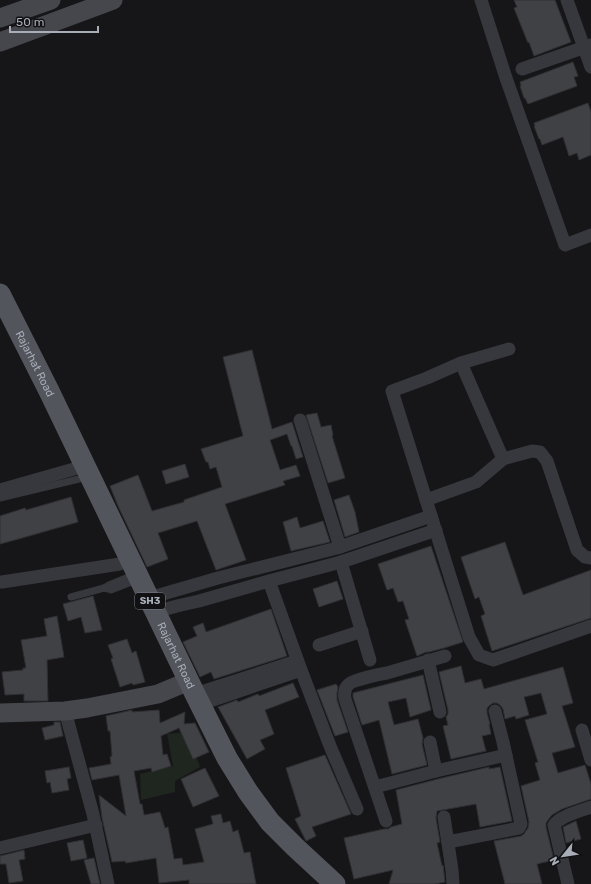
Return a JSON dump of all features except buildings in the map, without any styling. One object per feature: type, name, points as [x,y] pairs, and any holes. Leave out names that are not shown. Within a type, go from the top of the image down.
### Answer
[{"type":"main road","name":"Rajarhat Road","points":[[0,294],[137,572],[190,691],[219,766],[241,801],[260,825],[291,861],[315,884]]},
{"type":"main road","name":"Rajarhat Road","points":[[0,313],[125,575],[228,758],[248,792],[270,822],[335,884]]},
{"type":"street","points":[[0,18],[51,0]]},
{"type":"street","points":[[0,42],[113,0]]},
{"type":"street","points":[[481,0],[506,78],[565,245],[591,235]]},
{"type":"street","points":[[566,0],[587,46],[591,67]]},
{"type":"street","points":[[522,69],[587,46]]},
{"type":"street","points":[[510,349],[461,363],[392,391],[469,637],[479,655],[493,660],[591,626]]},
{"type":"street","points":[[461,363],[503,459]]},
{"type":"street","points":[[300,420],[338,548]]},
{"type":"street","points":[[426,500],[476,482],[503,459],[532,451],[540,452],[547,461],[577,550],[585,557],[591,558]]},
{"type":"street","points":[[0,490],[48,477],[76,474]]},
{"type":"street","points":[[152,605],[194,584],[338,548],[431,516]]},
{"type":"street","points":[[152,605],[177,606],[199,601],[341,562],[436,530]]},
{"type":"street","points":[[341,562],[370,660]]},
{"type":"street","points":[[2,582],[125,575]]},
{"type":"street","points":[[269,581],[299,666],[330,746],[357,809]]},
{"type":"street","points":[[194,584],[199,601]]},
{"type":"street","points":[[319,645],[362,631]]},
{"type":"street","points":[[386,821],[345,699],[344,690],[349,683],[445,656]]},
{"type":"street","points":[[428,660],[440,712]]},
{"type":"street","points":[[0,713],[65,711],[87,708],[158,694],[190,691],[299,666]]},
{"type":"street","points":[[65,711],[96,825],[108,884]]},
{"type":"street","points":[[448,842],[519,828],[521,824],[495,711]]},
{"type":"street","points":[[582,730],[591,760]]},
{"type":"street","points":[[430,742],[436,771]]},
{"type":"street","points":[[375,787],[506,755]]},
{"type":"street","points":[[568,884],[554,825],[561,818],[591,807]]},
{"type":"street","points":[[444,816],[453,884]]},
{"type":"street","points":[[0,848],[96,825]]},
{"type":"lane","points":[[0,498],[76,474]]},
{"type":"lane","points":[[338,548],[341,562]]},
{"type":"lane","points":[[265,566],[269,581]]},
{"type":"lane","points":[[71,597],[104,588],[111,590],[125,575]]},
{"type":"shaded area","points":[[187,732],[200,767],[175,781],[175,792],[141,800],[140,774],[173,766],[167,734]]}]
